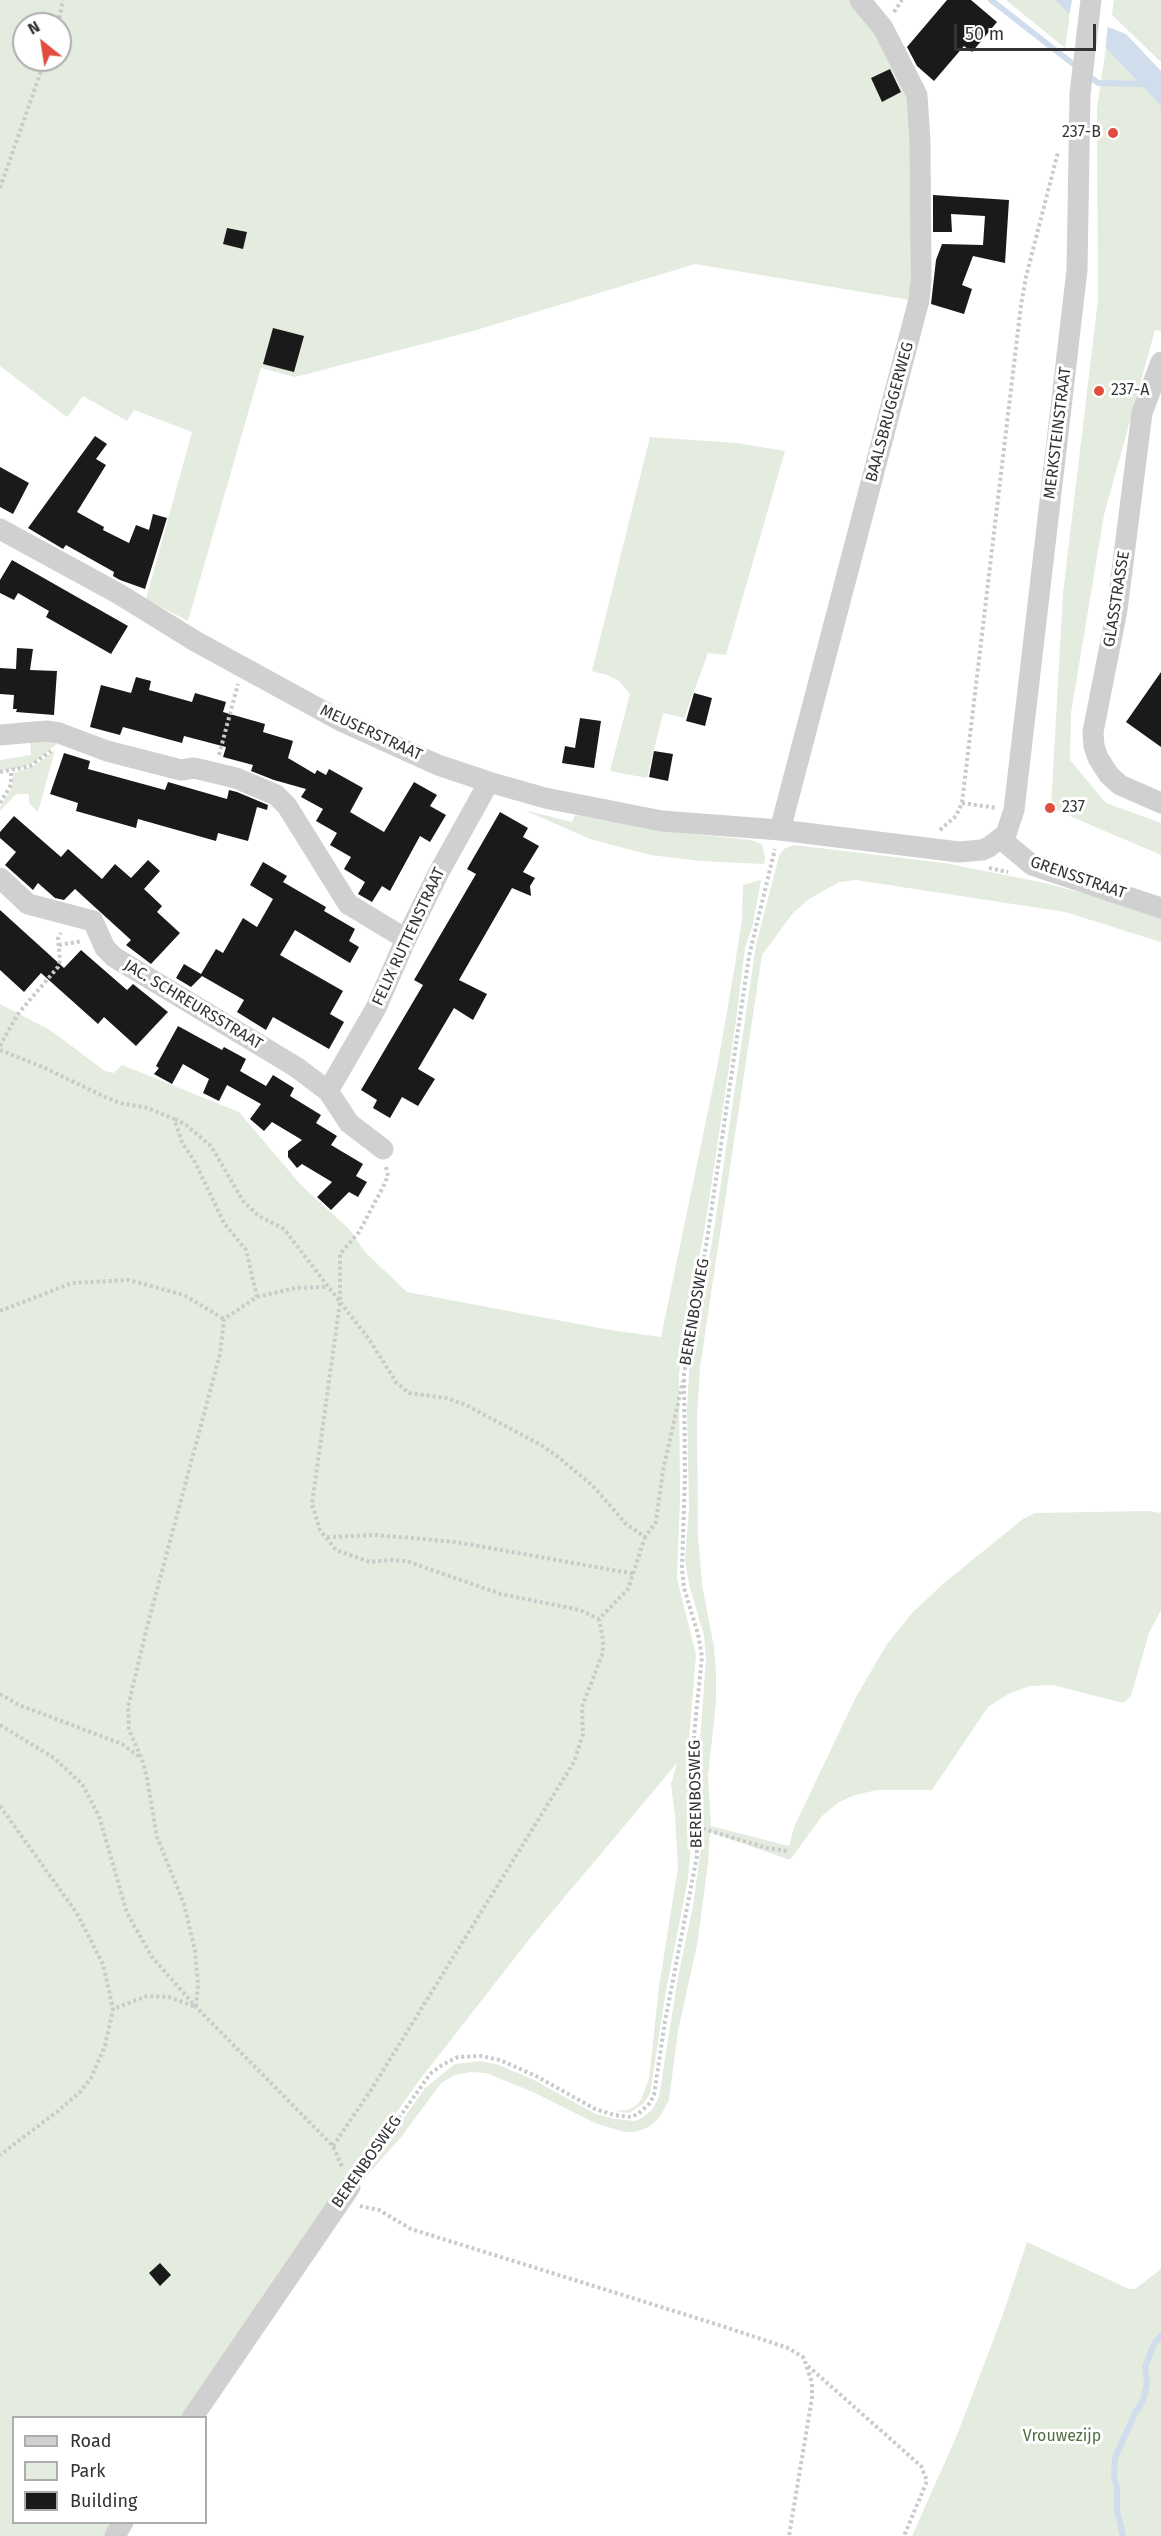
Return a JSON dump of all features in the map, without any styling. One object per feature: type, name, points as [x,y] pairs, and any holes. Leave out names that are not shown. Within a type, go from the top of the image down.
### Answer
[{"type":"street","name":"BAALSBRUGGERWEG","points":[[780,830],[910,334],[921,281],[917,95],[883,28],[860,0]]},
{"type":"street","name":"MERKSTEINSTRAAT","points":[[1001,839],[1009,829],[1014,810],[1077,270],[1080,94],[1091,0]]},
{"type":"street","name":"GLASSTRASSE","points":[[1161,362],[1142,413],[1117,610],[1093,732],[1098,758],[1109,775],[1120,785],[1161,803]]},
{"type":"street","name":"MEUSERSTRAAT","points":[[0,529],[343,722],[438,765],[545,798],[662,821],[780,830]]},
{"type":"street","points":[[0,735],[46,731],[65,735],[107,751],[170,768],[181,770],[194,768],[236,778],[271,793],[282,800],[348,904],[406,939]]},
{"type":"street","name":"FELIX RUTTENSTRAAT","points":[[328,1091],[376,1008],[438,872],[489,782]]},
{"type":"street","points":[[780,830],[967,852],[982,850],[1001,839]]},
{"type":"street","name":"GRENSSTRAAT","points":[[1001,839],[1032,865],[1161,908]]},
{"type":"street","name":"JAC. SCHREURSSTRAAT","points":[[0,878],[28,904],[93,921],[105,948],[114,957],[296,1067],[328,1091],[349,1123],[383,1149]]},
{"type":"street","name":"BERENBOSWEG","points":[[193,2416],[347,2192]]},
{"type":"path","points":[[0,188],[41,72]]},
{"type":"path","points":[[915,847],[950,823],[962,803],[1021,305],[1049,188]]},
{"type":"path","points":[[214,773],[243,667]]},
{"type":"path","points":[[0,772],[30,766],[61,743],[65,735]]},
{"type":"path","points":[[0,803],[11,785],[11,771]]},
{"type":"path","name":"BERENBOSWEG","points":[[347,2192],[430,2074],[458,2057],[481,2056],[500,2060],[536,2076],[603,2112],[631,2117],[644,2109],[654,2095],[665,2021],[697,1856],[694,1735],[702,1657],[699,1634],[684,1588],[682,1568],[685,1476],[684,1374],[707,1240],[749,956],[780,830]]},
{"type":"path","points":[[69,914],[58,939],[60,960],[58,967],[17,1015],[0,1048],[83,1088],[120,1103],[148,1108],[186,1125],[211,1146],[243,1201],[259,1216],[284,1229],[369,1339],[396,1382],[409,1393],[446,1398],[466,1405],[541,1445],[593,1486],[626,1524],[645,1537]]},
{"type":"path","points":[[174,1119],[182,1142],[195,1162],[224,1222],[246,1250],[257,1297]]},
{"type":"path","points":[[383,1149],[388,1176],[386,1181],[359,1232],[340,1254],[340,1302],[312,1504],[320,1530],[336,1550],[370,1562],[406,1561],[501,1594],[580,1610],[599,1619]]},
{"type":"path","points":[[0,1311],[72,1283],[129,1280],[184,1295],[224,1319]]},
{"type":"path","points":[[196,2007],[198,1984],[195,1951],[184,1904],[157,1837],[142,1759],[129,1730],[128,1707],[220,1354],[224,1319],[257,1297],[295,1288],[329,1287]]},
{"type":"path","points":[[599,1619],[628,1589],[635,1574],[645,1537],[656,1522],[663,1471],[684,1374]]},
{"type":"path","points":[[326,1537],[376,1535],[456,1542],[635,1574]]},
{"type":"path","points":[[333,2146],[371,2090],[574,1762],[584,1734],[582,1707],[586,1691],[603,1652],[599,1619]]},
{"type":"path","points":[[0,1694],[19,1705],[113,1740],[142,1759]]},
{"type":"path","points":[[0,1725],[54,1758],[73,1774],[89,1794],[99,1816],[127,1913],[152,1957],[196,2007],[333,2146],[347,2192],[360,2206],[379,2210],[411,2229],[446,2238],[471,2249],[788,2348],[804,2358],[812,2383],[812,2398],[789,2536]]},
{"type":"path","points":[[0,1806],[76,1912],[104,1964],[112,2009],[105,2046],[91,2078],[80,2092],[58,2111],[0,2155]]},
{"type":"path","points":[[698,1827],[767,1848],[788,1851]]},
{"type":"path","points":[[112,2009],[147,1996],[169,1996],[196,2007]]},
{"type":"path","points":[[808,2366],[921,2466],[927,2481],[903,2536]]},
{"type":"green space","points":[[0,0],[850,0],[880,39],[911,104],[910,300],[695,264],[473,331],[295,377],[261,368],[188,621],[146,599],[192,432],[134,410],[127,421],[83,396],[67,417],[0,366]]},
{"type":"green space","points":[[1006,0],[1055,0],[1070,13],[1065,48]]},
{"type":"green space","points":[[1114,0],[1161,0],[1161,62],[1112,15]]},
{"type":"green space","points":[[1106,48],[1161,106],[1161,331],[1155,330],[1104,515],[1071,713],[1070,760],[1106,803],[1161,823],[1161,855],[1051,808],[1063,593],[1098,300],[1097,109]]},
{"type":"green space","points":[[650,437],[737,443],[785,451],[726,655],[708,653],[684,718],[663,713],[647,778],[610,771],[630,694],[619,681],[592,671]]},
{"type":"green space","points":[[42,738],[57,744],[33,763],[0,771],[0,760],[31,755],[30,739]]},
{"type":"green space","points":[[55,750],[38,812],[29,803],[29,794],[16,794],[0,811],[0,807],[12,788],[13,773],[36,765]]},
{"type":"green space","points":[[524,810],[572,822],[575,815],[664,831],[751,840],[762,844],[764,864],[701,861],[650,855],[590,839]]},
{"type":"green space","points":[[794,845],[944,863],[1045,883],[1101,898],[1161,918],[1161,942],[1065,912],[856,880],[839,882],[809,899],[793,913],[762,955],[700,1367],[697,1418],[698,1535],[702,1585],[714,1647],[716,1673],[716,1703],[708,1776],[711,1826],[789,1846],[794,1827],[855,1699],[887,1644],[912,1613],[944,1583],[1023,1519],[1035,1513],[1148,1511],[1161,1513],[1161,1610],[1149,1633],[1131,1696],[1123,1703],[1053,1685],[1030,1686],[1010,1693],[988,1707],[932,1790],[877,1790],[855,1795],[839,1802],[822,1816],[790,1860],[710,1832],[697,1945],[678,2031],[669,2100],[659,2118],[649,2127],[635,2132],[624,2132],[595,2123],[533,2092],[486,2073],[471,2072],[455,2075],[441,2083],[402,2136],[349,2196],[425,2088],[455,2064],[481,2061],[499,2065],[532,2079],[596,2114],[615,2119],[635,2121],[642,2118],[652,2110],[659,2097],[678,1977],[693,1906],[701,1847],[700,1741],[706,1659],[704,1636],[685,1561],[689,1507],[687,1411],[689,1371],[714,1230],[756,945],[779,856],[784,849]]},
{"type":"green space","points":[[761,880],[753,924],[745,948],[707,1214],[679,1373],[680,1500],[677,1578],[696,1655],[689,1739],[692,1832],[688,1879],[666,1991],[650,2094],[643,2104],[629,2113],[613,2111],[628,2110],[637,2105],[649,2079],[659,1987],[678,1867],[671,1784],[677,1763],[531,1937],[418,2082],[328,2209],[188,2416],[12,2416],[12,2524],[116,2524],[109,2536],[0,2536],[0,1004],[50,1030],[105,1071],[114,1073],[122,1065],[239,1112],[301,1185],[350,1230],[365,1252],[407,1292],[610,1330],[661,1337],[718,1063],[742,919],[743,885]]},
{"type":"green space","name":"Vrouwezijp","points":[[1027,2242],[1129,2289],[1135,2289],[1161,2269],[1161,2536],[912,2536],[957,2435],[1001,2320]]},
{"type":"water","points":[[1055,0],[1080,0],[1108,27],[1126,34],[1161,71],[1161,106],[1106,48]]},
{"type":"pier","points":[[1072,0],[1084,0],[1108,23],[1105,51],[1069,17]]},
{"type":"building","points":[[947,0],[971,0],[997,22],[972,52],[964,46],[934,81],[917,66],[907,47]]},
{"type":"building","points":[[890,69],[901,92],[882,102],[871,78]]},
{"type":"building","points":[[933,195],[1009,200],[1005,263],[973,256],[962,285],[972,289],[964,314],[931,304],[936,260],[942,244],[983,245],[985,216],[951,214],[952,232],[933,232]]},
{"type":"building","points":[[227,228],[247,232],[243,249],[223,244]]},
{"type":"building","points":[[273,328],[304,336],[294,372],[263,364]]},
{"type":"building","points":[[95,436],[107,444],[96,459],[106,465],[77,512],[104,527],[103,530],[129,543],[136,525],[149,530],[153,514],[167,518],[145,589],[120,580],[113,576],[114,572],[66,545],[63,549],[28,528]]},
{"type":"building","points":[[0,467],[29,483],[13,514],[0,507]]},
{"type":"building","points":[[12,560],[128,626],[111,654],[46,617],[49,611],[18,593],[14,600],[0,593],[0,580]]},
{"type":"building","points":[[17,648],[33,649],[30,670],[57,671],[54,715],[16,712],[17,709],[13,709],[14,695],[0,694],[0,668],[16,669]]},
{"type":"building","points":[[1161,672],[1161,747],[1126,722]]},
{"type":"building","points":[[136,677],[151,681],[149,690],[192,702],[195,693],[226,702],[223,712],[265,724],[263,732],[293,741],[288,758],[315,774],[317,770],[326,775],[329,769],[363,788],[350,812],[384,832],[414,782],[437,795],[430,806],[446,815],[430,842],[420,836],[390,891],[382,886],[372,902],[358,894],[365,882],[344,869],[351,857],[330,845],[337,833],[316,821],[323,809],[301,797],[306,789],[251,771],[253,765],[223,757],[226,747],[184,736],[182,743],[123,727],[120,735],[90,727],[101,685],[131,693]]},
{"type":"building","points":[[694,693],[712,698],[705,726],[686,721]]},
{"type":"building","points":[[580,718],[601,721],[594,768],[562,763],[565,746],[575,748]]},
{"type":"building","points":[[654,751],[673,754],[668,781],[649,777]]},
{"type":"building","points":[[64,753],[90,761],[88,769],[165,790],[168,782],[227,799],[229,790],[237,792],[268,805],[267,810],[257,807],[248,841],[218,833],[216,841],[138,819],[136,828],[76,811],[78,803],[50,794]]},
{"type":"building","points":[[500,812],[528,828],[523,837],[539,846],[523,872],[535,878],[530,886],[531,896],[512,888],[459,980],[487,994],[473,1020],[454,1008],[418,1069],[435,1079],[418,1106],[402,1097],[390,1118],[373,1108],[377,1100],[361,1090],[423,985],[414,980],[476,874],[467,869]]},
{"type":"building","points":[[14,816],[61,857],[68,849],[102,879],[115,864],[131,878],[148,860],[160,871],[144,889],[162,906],[157,912],[180,933],[151,964],[126,945],[131,940],[75,889],[64,900],[55,898],[38,883],[33,890],[5,865],[16,852],[0,838],[0,832]]},
{"type":"building","points":[[263,862],[287,876],[283,882],[326,907],[324,911],[355,929],[349,941],[359,947],[350,963],[295,930],[280,955],[343,991],[330,1014],[344,1022],[329,1049],[273,1017],[266,1030],[237,1012],[244,1000],[202,976],[191,987],[176,978],[184,964],[201,974],[216,949],[223,953],[243,918],[257,927],[273,899],[250,885]]},
{"type":"building","points":[[0,910],[64,968],[81,950],[127,990],[133,984],[168,1012],[136,1046],[104,1017],[98,1024],[41,973],[24,992],[0,970]]},
{"type":"building","points":[[178,1026],[222,1050],[224,1047],[246,1059],[240,1071],[266,1086],[273,1075],[294,1088],[290,1096],[321,1115],[316,1123],[337,1136],[331,1145],[363,1164],[356,1176],[367,1182],[358,1197],[349,1192],[331,1210],[317,1197],[332,1182],[302,1164],[297,1168],[288,1157],[288,1151],[302,1140],[272,1122],[264,1131],[250,1119],[261,1104],[227,1085],[219,1101],[203,1093],[209,1079],[183,1064],[172,1084],[154,1074]]},
{"type":"building","points":[[160,2263],[171,2275],[160,2286],[149,2273]]},
{"type":"waterway","points":[[991,0],[1077,67]]},
{"type":"waterway","points":[[1088,75],[1098,83],[1147,84]]},
{"type":"waterway","name":"Vrouwezijp","points":[[1123,2536],[1117,2510],[1115,2458],[1135,2413],[1143,2401],[1147,2383],[1145,2367],[1154,2344],[1161,2336]]},
{"type":"place","name":"237-B","points":[[1113,133]]},
{"type":"place","name":"237-A","points":[[1099,391]]},
{"type":"place","name":"237","points":[[1050,808]]}]
